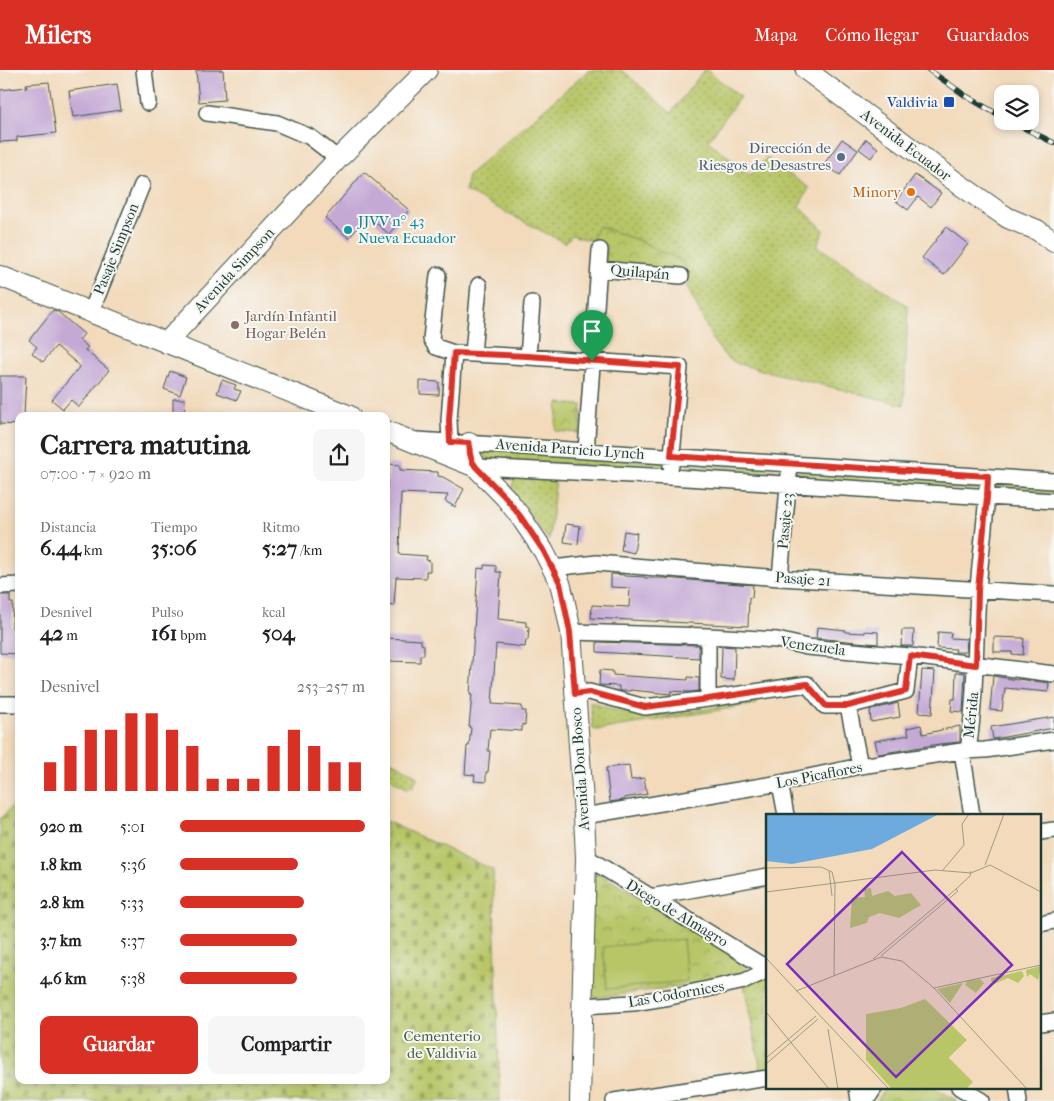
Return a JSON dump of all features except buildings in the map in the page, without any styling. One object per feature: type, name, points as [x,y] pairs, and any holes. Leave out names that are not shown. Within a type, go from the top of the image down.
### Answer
[{"type":"main road","name":"Avenida Simpson","points":[[166,342],[338,159],[427,70]]},
{"type":"main road","name":"Avenida Ecuador","points":[[806,70],[956,182],[1008,218],[1030,239],[1054,256]]},
{"type":"main road","name":"Avenida Ecuador","points":[[1008,218],[1036,230],[1054,242]]},
{"type":"main road","points":[[0,276],[340,412]]},
{"type":"main road","name":"Avenida Patricio Lynch","points":[[390,433],[407,439]]},
{"type":"main road","name":"Avenida Don Bosco","points":[[407,439],[476,467]]},
{"type":"main road","name":"Avenida Don Bosco","points":[[459,442],[470,454],[476,467],[506,498],[543,550],[560,583],[570,632],[586,857],[580,1101]]},
{"type":"street","points":[[144,70],[148,104]]},
{"type":"street","points":[[207,113],[277,123],[310,137],[338,159]]},
{"type":"street","name":"Pasaje Simpson","points":[[91,312],[142,186]]},
{"type":"street","points":[[586,451],[600,250]]},
{"type":"street","name":"Quilapán","points":[[599,269],[681,276]]},
{"type":"street","points":[[438,275],[431,339],[436,347],[454,353],[528,356],[680,367],[670,477]]},
{"type":"street","points":[[473,354],[479,285]]},
{"type":"street","points":[[528,356],[532,303]]},
{"type":"street","points":[[454,353],[449,420],[459,442]]},
{"type":"street","name":"Avenida Patricio Lynch","points":[[407,439],[1054,481]]},
{"type":"street","name":"Pasaje 23","points":[[780,578],[790,464]]},
{"type":"street","name":"Avenida Patricio Lynch","points":[[476,467],[1054,501]]},
{"type":"street","name":"Mérida","points":[[972,814],[965,751],[971,730],[976,665],[978,590],[988,476]]},
{"type":"street","name":"Pasaje 21","points":[[553,568],[597,563],[780,578],[1054,594]]},
{"type":"street","points":[[0,586],[15,585]]},
{"type":"street","name":"Venezuela","points":[[570,632],[777,640],[807,648],[910,656],[1054,674]]},
{"type":"street","points":[[708,636],[708,699]]},
{"type":"street","points":[[575,694],[589,692],[645,707],[807,684],[826,706],[848,706],[906,691],[910,656]]},
{"type":"street","points":[[0,704],[15,704]]},
{"type":"street","points":[[848,706],[860,766]]},
{"type":"street","name":"Los Picaflores","points":[[584,816],[780,783],[860,766],[1054,740]]},
{"type":"street","points":[[780,783],[786,814]]},
{"type":"street","name":"Diego de Almagro","points":[[586,857],[766,968]]},
{"type":"street","points":[[650,897],[766,876]]},
{"type":"street","name":"Las Codornices","points":[[582,1006],[633,1003],[670,997],[745,981],[766,970]]},
{"type":"street","points":[[614,1101],[709,1094],[766,1079]]},
{"type":"street","points":[[857,1088],[859,1101]]},
{"type":"street","points":[[866,1101],[874,1088]]},
{"type":"street","points":[[961,1088],[982,1101]]},
{"type":"street","points":[[1017,1088],[1019,1101]]},
{"type":"green space","points":[[589,70],[622,70],[671,113],[704,70],[707,70],[740,97],[708,141],[751,175],[766,158],[809,188],[799,206],[824,230],[817,246],[908,306],[904,405],[738,364],[726,357],[714,342],[680,272],[685,265],[671,255],[660,252],[643,242],[598,226],[592,241],[572,235],[565,243],[465,191],[468,175]]},
{"type":"green space","points":[[598,226],[643,242],[660,252],[671,255],[686,265],[680,272],[604,264],[607,246],[592,241]]},
{"type":"green space","points":[[558,403],[582,405],[580,433],[555,431]]},
{"type":"green space","points":[[486,450],[661,462],[665,465],[665,468],[658,470],[482,459],[480,454]]},
{"type":"green space","points":[[680,465],[779,470],[781,476],[778,478],[681,471]]},
{"type":"green space","points":[[799,471],[977,482],[980,485],[976,490],[797,479],[795,475]]},
{"type":"green space","points":[[516,473],[556,478],[549,540],[511,492]]},
{"type":"green space","points":[[996,484],[1054,487],[1054,495],[997,491],[994,489]]},
{"type":"green space","points":[[757,700],[757,704],[597,730],[593,729],[590,702],[613,710],[634,714],[670,715]]},
{"type":"green space","points":[[390,759],[414,774],[417,778],[413,787],[408,789],[390,778]]},
{"type":"green space","name":"Cementerio de Valdivia","points":[[15,803],[15,1084],[390,1084],[390,823],[493,870],[500,1101],[0,1101],[0,819]]},
{"type":"green space","points":[[596,873],[747,964],[745,971],[710,982],[594,998],[591,994],[592,878]]},
{"type":"green space","points":[[683,939],[687,981],[607,989],[603,947]]},
{"type":"green space","points":[[766,977],[766,1070],[761,1071],[744,985]]},
{"type":"green space","points":[[885,1088],[936,1088],[957,1101],[877,1101]]},
{"type":"railway","points":[[929,70],[966,96],[994,112]]},
{"type":"railway","points":[[1028,130],[1054,143]]},
{"type":"place","name":"Valdivia","points":[[949,102]]},
{"type":"place","name":"Dirección de Riesgos de Desastres","points":[[841,157]]},
{"type":"place","name":"Minory","points":[[911,192]]},
{"type":"place","name":"JJVV n° 43 Nueva Ecuador","points":[[348,230]]},
{"type":"place","name":"Jardín Infantil Hogar Belén","points":[[235,325]]},
{"type":"route","points":[[454,353],[592,361],[680,367],[671,456],[988,476],[978,590],[976,665],[910,656],[906,691],[848,706],[826,706],[807,684],[645,707],[589,692],[575,694],[570,632],[560,583],[543,550],[520,516],[472,461],[469,443],[450,442],[449,420],[454,353]]}]
